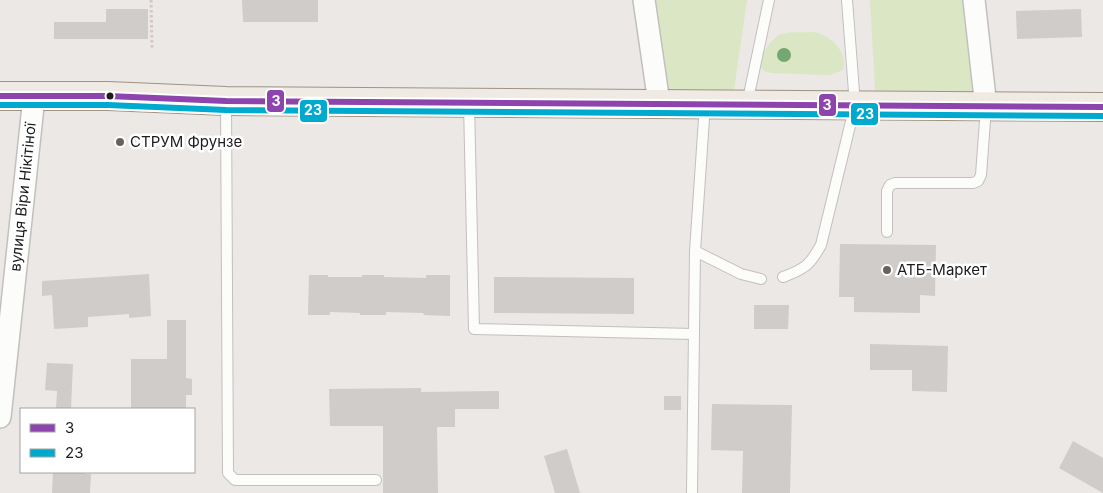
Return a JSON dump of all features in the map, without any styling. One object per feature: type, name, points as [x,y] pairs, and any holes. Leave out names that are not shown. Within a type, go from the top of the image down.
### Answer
[{"type":"main road","points":[[0,96],[108,96],[226,100],[1103,107]]},
{"type":"street","points":[[644,0],[659,103]]},
{"type":"street","points":[[974,0],[986,107]]},
{"type":"street","name":"вулиця Віри Нікітіної","points":[[0,417],[34,97]]},
{"type":"lane","points":[[747,105],[769,0]]},
{"type":"lane","points":[[783,277],[798,271],[812,262],[821,245],[855,105],[847,0]]},
{"type":"lane","points":[[226,100],[228,473],[235,480],[376,480]]},
{"type":"lane","points":[[469,102],[474,329],[694,334]]},
{"type":"lane","points":[[692,493],[694,251],[705,103]]},
{"type":"lane","points":[[887,232],[887,191],[890,185],[895,183],[973,183],[978,181],[981,175],[986,107]]},
{"type":"lane","points":[[694,251],[741,274],[761,279]]},
{"type":"path","points":[[151,0],[152,48]]},
{"type":"green space","points":[[644,0],[747,0],[732,104],[659,103]]},
{"type":"green space","points":[[870,0],[974,0],[986,107],[876,106]]},
{"type":"green space","points":[[814,32],[826,37],[837,45],[843,57],[843,70],[830,75],[771,73],[761,67],[762,56],[765,50],[779,35]]},
{"type":"building","points":[[242,0],[318,0],[318,22],[243,22]]},
{"type":"building","points":[[106,9],[148,9],[148,39],[54,39],[54,22],[106,22]]},
{"type":"building","points":[[1081,9],[1082,37],[1017,39],[1016,11]]},
{"type":"building","name":"АТБ-Маркет","points":[[840,244],[936,245],[935,296],[920,295],[920,313],[854,312],[854,297],[839,297]]},
{"type":"building","points":[[149,274],[151,316],[129,318],[129,314],[88,317],[88,327],[54,329],[52,295],[42,296],[42,281]]},
{"type":"building","points":[[309,275],[362,277],[362,275],[384,275],[384,277],[426,278],[426,275],[450,275],[450,316],[386,312],[386,315],[330,312],[330,315],[308,315]]},
{"type":"building","points":[[494,277],[634,278],[634,314],[494,313]]},
{"type":"building","points":[[754,305],[789,305],[788,329],[754,329]]},
{"type":"building","points":[[167,320],[186,320],[186,378],[192,379],[192,395],[186,395],[186,408],[131,408],[131,359],[167,359]]},
{"type":"building","points":[[870,344],[948,346],[947,392],[912,391],[912,370],[870,370]]},
{"type":"building","points":[[47,363],[73,364],[71,408],[56,408],[57,391],[45,390]]},
{"type":"building","points":[[421,388],[421,392],[499,391],[499,409],[455,409],[455,427],[437,427],[438,493],[383,493],[383,426],[330,426],[329,389]]},
{"type":"building","points":[[664,396],[681,396],[681,410],[664,410]]},
{"type":"building","points":[[712,404],[792,405],[790,493],[742,493],[743,451],[711,450]]},
{"type":"building","points":[[1073,441],[1103,458],[1103,493],[1059,468]]},
{"type":"building","points":[[567,449],[580,493],[555,493],[544,456]]},
{"type":"building","points":[[53,473],[91,474],[90,493],[52,493]]},
{"type":"transit line","name":"3","points":[[0,96],[108,96],[226,101],[1103,107]]},
{"type":"transit line","name":"23","points":[[0,105],[108,105],[226,110],[1103,116]]},
{"type":"place","name":"СТРУМ Фрунзе","points":[[120,142]]},
{"type":"place","name":"АТБ-Маркет","points":[[887,270]]}]
